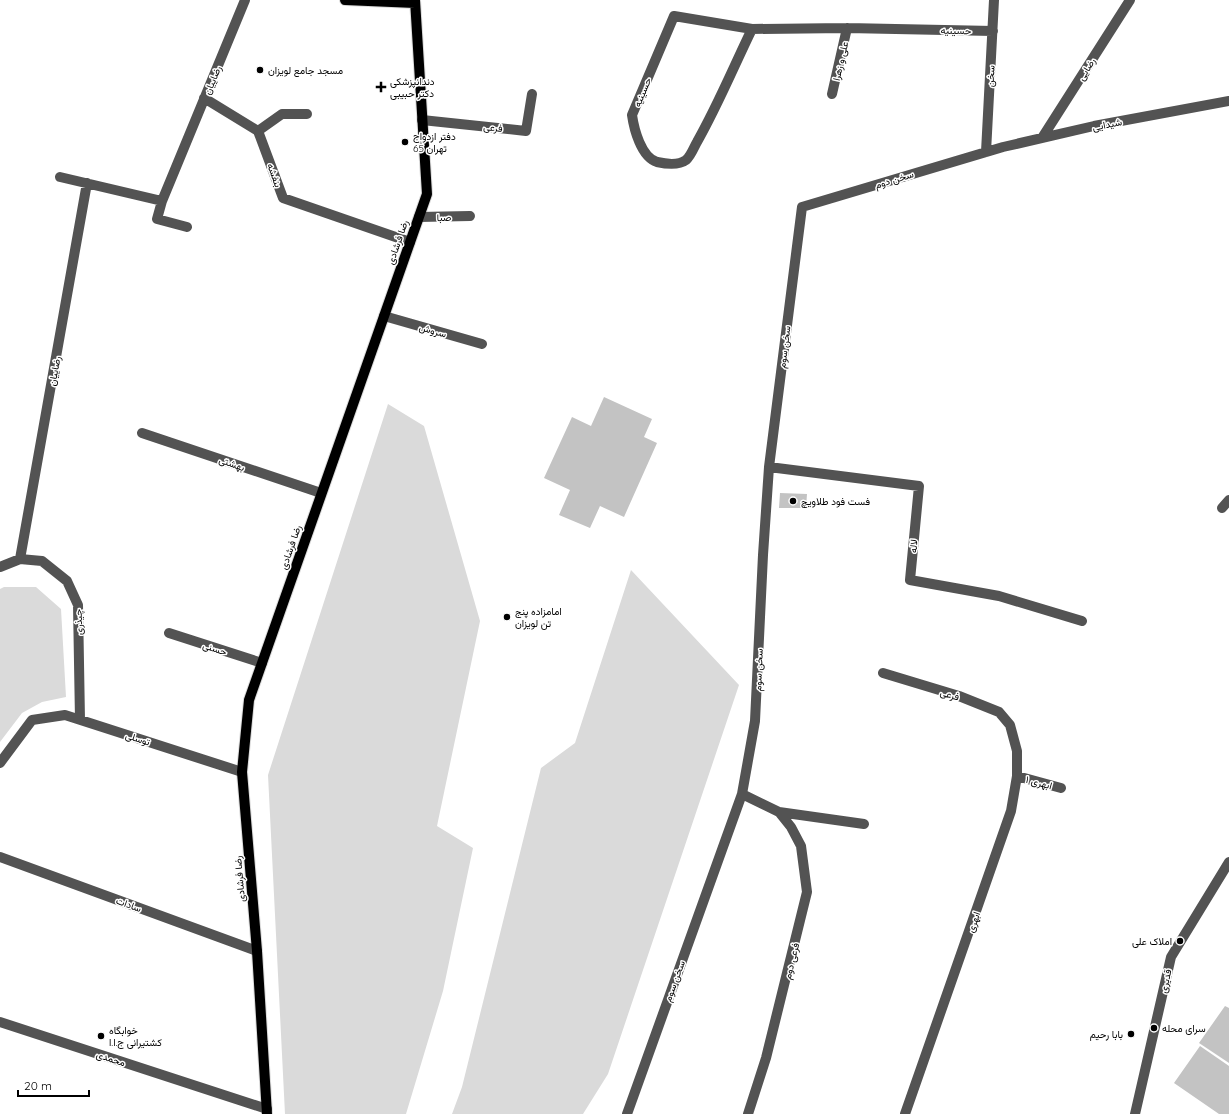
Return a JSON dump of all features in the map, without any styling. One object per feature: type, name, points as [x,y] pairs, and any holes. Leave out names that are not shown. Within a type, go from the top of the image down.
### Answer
[{"type":"main road","points":[[345,0],[415,1]]},
{"type":"main road","name":"رضا فرشادی","points":[[267,1111],[257,951],[242,772],[249,700],[427,194],[415,1]]},
{"type":"street","name":"رضاییان","points":[[187,227],[156,219],[162,200],[245,0]]},
{"type":"street","name":"سخن","points":[[986,152],[994,0]]},
{"type":"street","name":"رضایی","points":[[1042,138],[1130,0]]},
{"type":"street","name":"حسینیه","points":[[752,29],[704,130],[687,159],[680,163],[668,164],[654,161],[642,147],[634,128],[632,115],[674,16],[752,29],[847,28],[993,31]]},
{"type":"street","name":"علی و زهرا","points":[[832,94],[847,28]]},
{"type":"street","name":"فرعی","points":[[422,120],[526,131],[532,94]]},
{"type":"street","points":[[204,98],[258,131],[282,114],[307,114]]},
{"type":"street","name":"شیدایی","points":[[986,152],[1094,126],[1229,101]]},
{"type":"street","name":"بنفشه","points":[[258,131],[283,198],[410,242]]},
{"type":"street","name":"سخن دوم","points":[[802,207],[986,152]]},
{"type":"street","points":[[60,177],[162,200]]},
{"type":"street","name":"رضاییان","points":[[20,559],[87,183]]},
{"type":"street","name":"سخن سوم","points":[[627,1114],[742,794],[756,721],[763,555],[769,466],[802,207]]},
{"type":"street","name":"صبا","points":[[419,217],[470,216]]},
{"type":"street","name":"سروش","points":[[384,316],[482,344]]},
{"type":"street","name":"بهشتی","points":[[142,433],[322,493]]},
{"type":"street","name":"لاله","points":[[769,466],[919,486],[910,580],[999,596],[1082,621]]},
{"type":"street","points":[[1222,508],[1229,500]]},
{"type":"street","points":[[0,567],[20,559]]},
{"type":"street","name":"چیذری","points":[[20,559],[42,561],[67,581],[78,605],[80,720]]},
{"type":"street","name":"حسنی","points":[[169,633],[262,663]]},
{"type":"street","name":"فرعی","points":[[883,673],[958,696],[999,712],[1010,725]]},
{"type":"street","name":"توسلی","points":[[0,764],[32,720],[65,715],[242,772]]},
{"type":"street","name":"ابهری","points":[[905,1114],[1011,811],[1017,776],[1017,751],[1010,725]]},
{"type":"street","name":"ابهری ۱","points":[[1017,776],[1061,788]]},
{"type":"street","name":"فرعی دوم","points":[[742,794],[779,812],[864,824]]},
{"type":"street","name":"فرعی دوم","points":[[748,1114],[766,1058],[807,892],[801,846],[779,812]]},
{"type":"street","name":"سادات","points":[[0,857],[257,951]]},
{"type":"street","name":"قدیری","points":[[1135,1114],[1171,957],[1229,862]]},
{"type":"street","name":"محمدی","points":[[0,1022],[267,1111]]},
{"type":"shaded area","points":[[388,404],[424,426],[480,621],[437,826],[473,848],[443,991],[406,1114],[285,1114],[268,775]]},
{"type":"shaded area","points":[[631,570],[739,685],[608,1074],[583,1114],[452,1114],[462,1087],[541,768],[575,743]]},
{"type":"shaded area","points":[[4,587],[36,587],[61,609],[66,697],[42,702],[22,713],[0,742],[0,589]]},
{"type":"building","points":[[604,397],[652,419],[644,437],[657,443],[624,517],[600,506],[590,528],[559,515],[570,490],[544,478],[572,417],[591,426]]},
{"type":"building","name":"فست فود طلاویچ","points":[[780,493],[807,494],[806,508],[779,508]]},
{"type":"building","points":[[1225,1006],[1229,1008],[1229,1063],[1199,1043]]},
{"type":"building","points":[[1200,1046],[1229,1066],[1229,1114],[1219,1114],[1174,1083]]},
{"type":"place","name":"مسجد جامع لویزان","points":[[260,70]]},
{"type":"place","name":"دندانپزشکی دکتر حبیبی","points":[[381,87]]},
{"type":"place","name":"دفتر ازدواج 65 تهران","points":[[405,142]]},
{"type":"place","name":"فست فود طلاویچ","points":[[793,501]]},
{"type":"place","name":"امامزاده پنج تن لویزان","points":[[507,617]]},
{"type":"place","name":"املاک علی","points":[[1180,941]]},
{"type":"place","name":"سرای محله","points":[[1154,1028]]},
{"type":"place","name":"بابا رحیم","points":[[1131,1034]]},
{"type":"place","name":"خوابگاه کشتیرانی ج.ا.ا","points":[[101,1036]]}]
